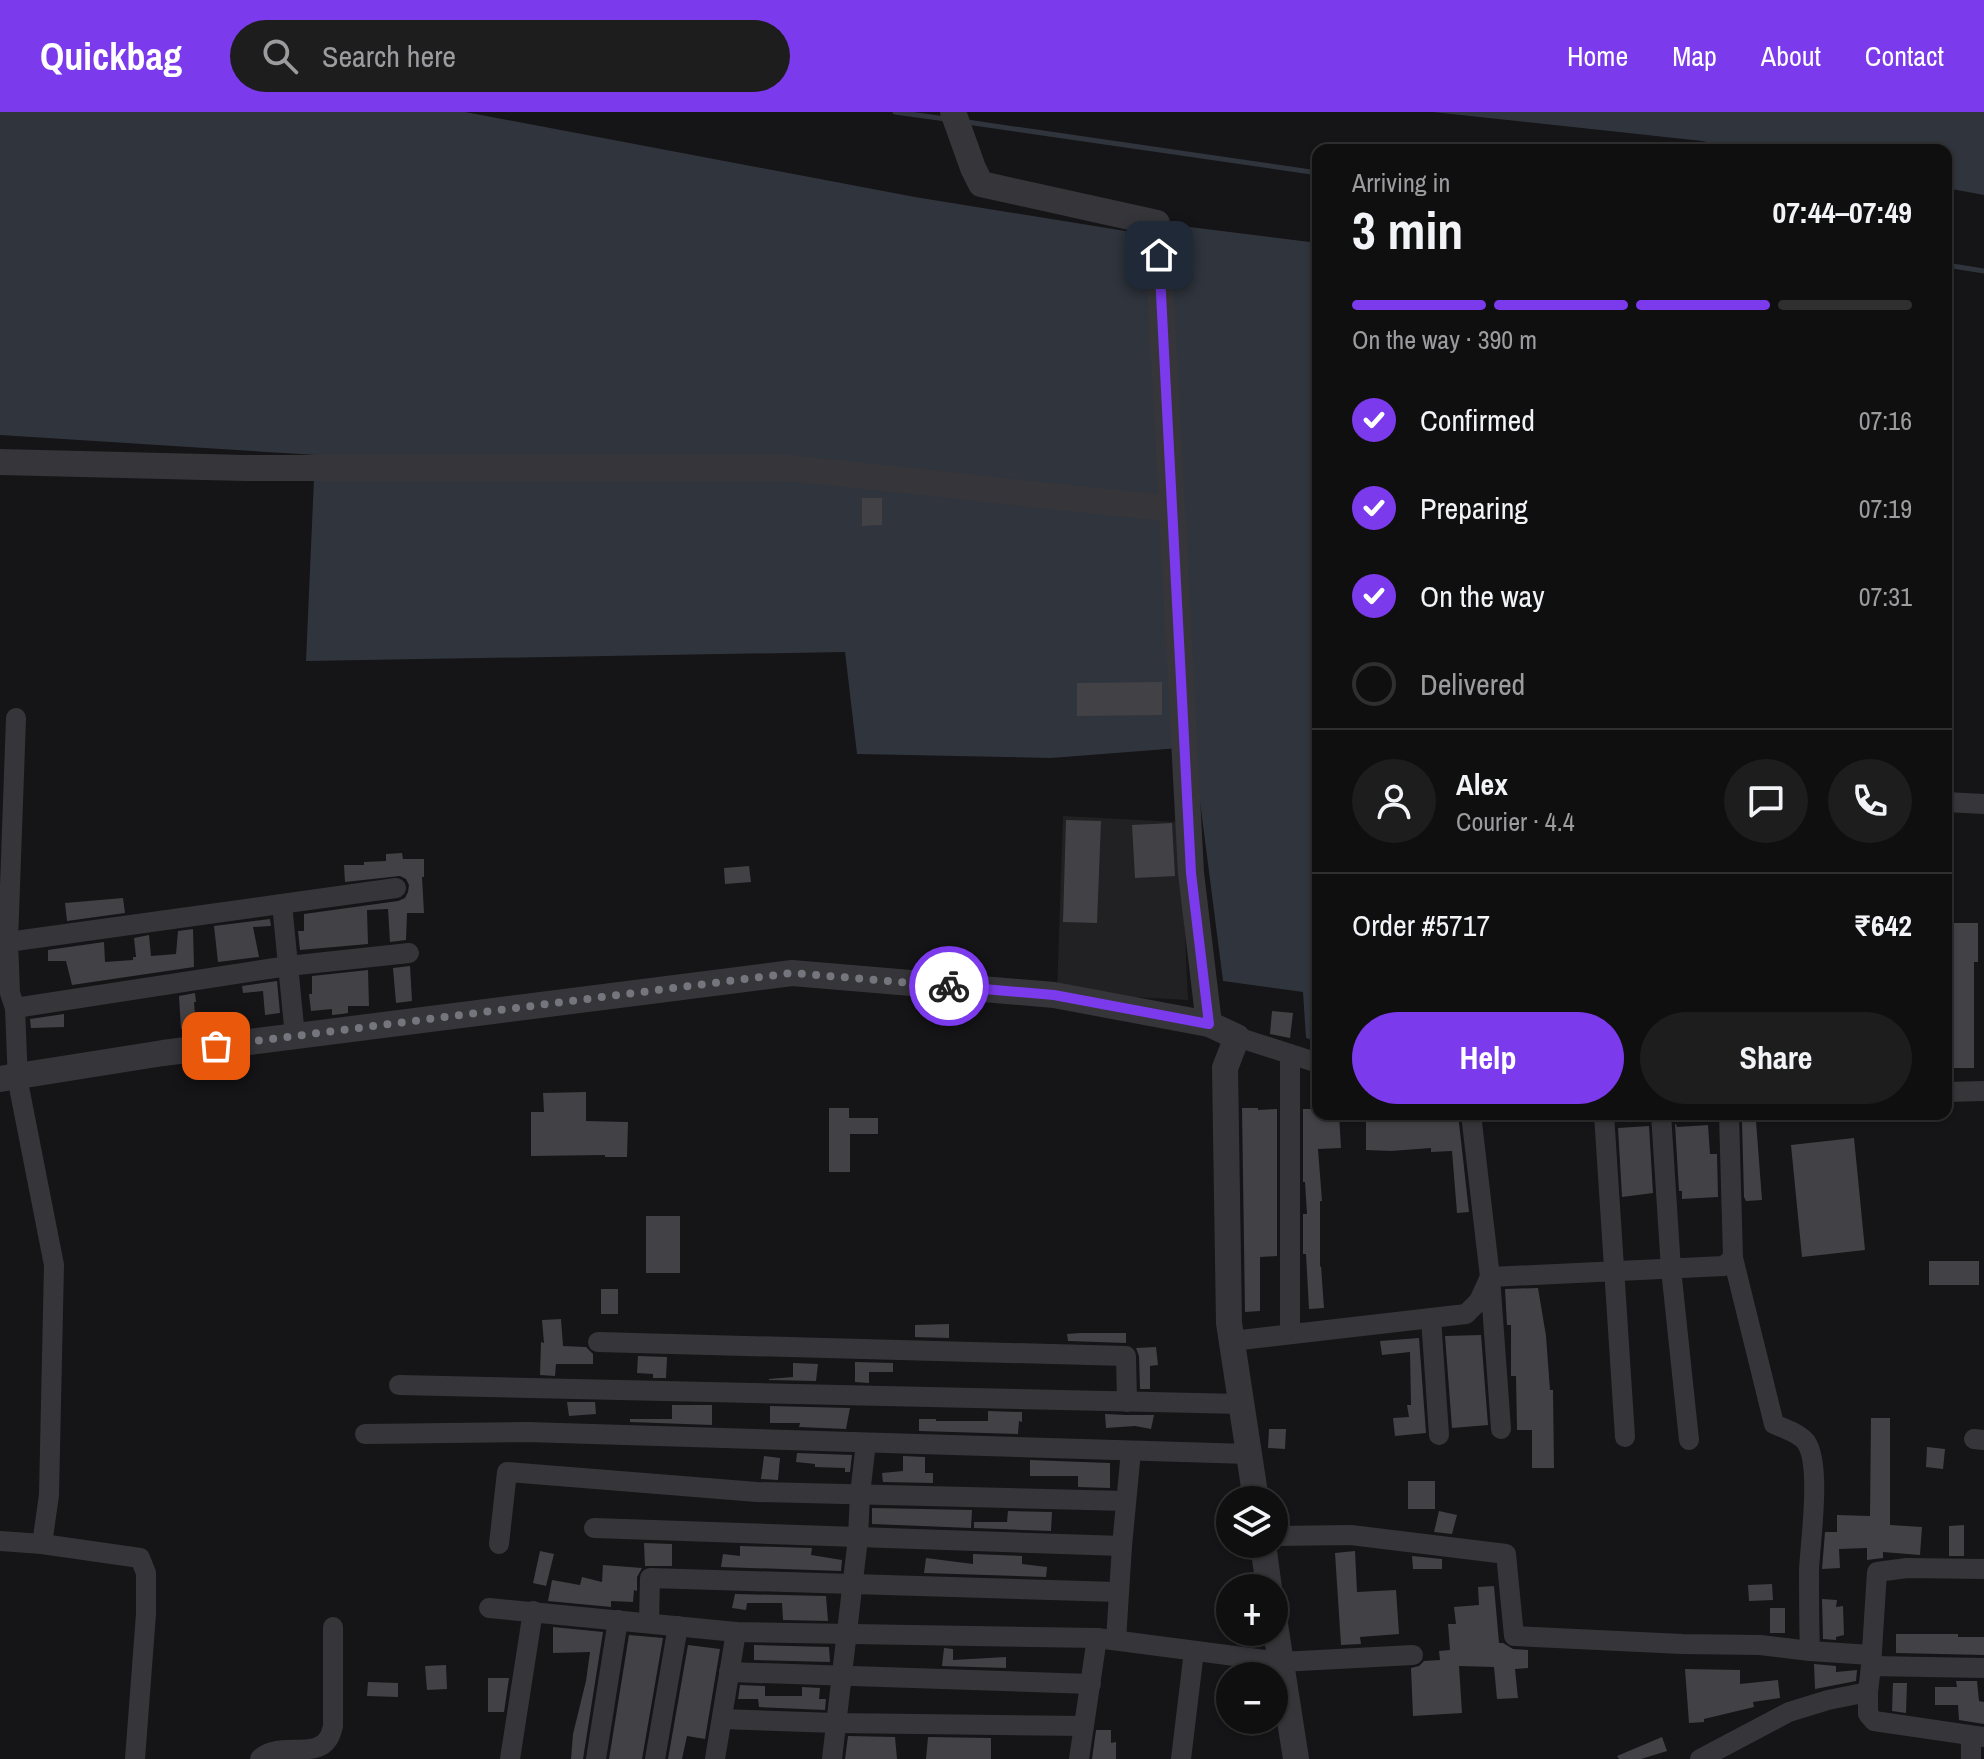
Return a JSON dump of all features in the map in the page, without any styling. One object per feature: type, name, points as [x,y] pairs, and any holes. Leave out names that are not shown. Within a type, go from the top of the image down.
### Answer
[{"type":"street","points":[[953,112],[981,184],[1157,223],[1191,873],[1209,1024]]},
{"type":"street","points":[[0,462],[245,468],[790,468],[1172,509]]},
{"type":"street","points":[[16,718],[8,942],[10,993],[15,1008],[9,1077],[54,1265],[49,1495],[42,1544]]},
{"type":"street","points":[[1952,802],[1984,804]]},
{"type":"street","points":[[8,942],[396,888]]},
{"type":"street","points":[[282,904],[295,1036]]},
{"type":"street","points":[[15,1008],[288,966],[409,953]]},
{"type":"street","points":[[9,1077],[163,1053],[792,973],[1054,995],[1209,1024],[1237,1037],[1312,1061]]},
{"type":"street","points":[[1237,1037],[1225,1068],[1229,1323],[1254,1486]]},
{"type":"street","points":[[1290,1054],[1290,1334]]},
{"type":"street","points":[[1952,1092],[1984,1091]]},
{"type":"street","points":[[1472,1120],[1490,1277],[1501,1429]]},
{"type":"street","points":[[1604,1120],[1625,1437]]},
{"type":"street","points":[[1661,1120],[1671,1269],[1689,1440]]},
{"type":"street","points":[[1729,1120],[1733,1258],[1774,1424],[1797,1434],[1806,1443],[1812,1458],[1814,1506],[1809,1567],[1810,1651]]},
{"type":"street","points":[[1490,1277],[1724,1266],[1733,1258]]},
{"type":"street","points":[[1232,1341],[1466,1314],[1479,1301],[1490,1277]]},
{"type":"street","points":[[1431,1318],[1439,1435]]},
{"type":"street","points":[[598,1342],[1126,1356],[1127,1402]]},
{"type":"street","points":[[399,1385],[1242,1404]]},
{"type":"street","points":[[365,1434],[527,1432],[1249,1454]]},
{"type":"street","points":[[832,1759],[866,1443]]},
{"type":"street","points":[[1079,1759],[1091,1684],[1107,1639],[1118,1592],[1131,1451]]},
{"type":"street","points":[[499,1544],[507,1472],[757,1492],[1126,1501]]},
{"type":"street","points":[[594,1528],[1122,1546]]},
{"type":"street","points":[[1288,1536],[1351,1535],[1506,1554],[1514,1636],[1760,1645],[1871,1660],[1984,1668]]},
{"type":"street","points":[[0,1541],[140,1558],[146,1573],[146,1614],[135,1759]]},
{"type":"street","points":[[1971,1759],[1978,1736],[1874,1721],[1868,1714],[1868,1692],[1877,1572],[1907,1568],[1984,1569]]},
{"type":"street","points":[[649,1623],[650,1578],[1118,1592]]},
{"type":"street","points":[[489,1608],[736,1632],[1107,1639],[1281,1662],[1413,1655]]},
{"type":"street","points":[[510,1759],[533,1611]]},
{"type":"street","points":[[596,1759],[618,1620]]},
{"type":"street","points":[[655,1759],[678,1626]]},
{"type":"street","points":[[260,1759],[264,1754],[306,1749],[328,1741],[333,1726],[333,1627]]},
{"type":"street","points":[[715,1759],[736,1632]]},
{"type":"street","points":[[1278,1646],[1281,1662]]},
{"type":"street","points":[[1181,1759],[1194,1651]]},
{"type":"street","points":[[729,1672],[1091,1684]]},
{"type":"street","points":[[1700,1759],[1789,1712],[1868,1692]]},
{"type":"street","points":[[1288,1707],[1296,1759]]},
{"type":"street","points":[[722,1719],[1084,1726]]},
{"type":"shaded area","points":[[0,112],[465,112],[915,197],[1144,234],[1190,227],[1312,242],[1312,1040],[1306,1038],[1303,992],[1223,981],[1193,747],[1051,758],[857,754],[845,652],[306,661],[315,455],[0,435]]},
{"type":"shaded area","points":[[1433,112],[1984,112],[1984,195],[1952,189],[1952,144],[1717,144]]},
{"type":"shaded area","points":[[1063,816],[1180,822],[1188,1000],[1057,993]]},
{"type":"building","points":[[862,498],[882,498],[882,525],[862,526]]},
{"type":"building","points":[[1162,682],[1162,715],[1077,716],[1077,683]]},
{"type":"building","points":[[1066,820],[1101,821],[1097,923],[1063,922]]},
{"type":"building","points":[[1172,823],[1175,876],[1135,878],[1132,825]]},
{"type":"building","points":[[402,853],[403,859],[424,859],[424,913],[407,913],[406,940],[390,942],[388,909],[367,910],[368,944],[300,950],[298,931],[304,931],[304,914],[405,898],[409,885],[400,876],[345,882],[344,865],[386,861],[386,854]]},
{"type":"building","points":[[749,866],[751,882],[725,884],[724,868]]},
{"type":"building","points":[[123,898],[125,913],[67,921],[65,903]]},
{"type":"building","points":[[270,919],[271,926],[253,927],[259,957],[218,962],[214,926]]},
{"type":"building","points":[[1952,923],[1978,923],[1978,962],[1974,962],[1974,1068],[1952,1068]]},
{"type":"building","points":[[193,929],[194,967],[72,985],[66,961],[48,961],[48,950],[104,942],[105,962],[133,960],[136,957],[134,938],[149,935],[151,956],[176,954],[178,931]]},
{"type":"building","points":[[410,966],[412,1001],[396,1003],[393,968]]},
{"type":"building","points":[[368,970],[369,1006],[348,1006],[348,1013],[332,1015],[332,1009],[311,1011],[309,994],[312,994],[312,976]]},
{"type":"building","points":[[277,981],[280,1013],[265,1015],[263,991],[243,993],[242,986]]},
{"type":"building","points":[[195,993],[196,1027],[181,1029],[179,996]]},
{"type":"building","points":[[1272,1011],[1293,1013],[1290,1038],[1270,1034]]},
{"type":"building","points":[[64,1014],[64,1027],[31,1028],[30,1019]]},
{"type":"building","points":[[586,1092],[586,1121],[628,1122],[627,1157],[531,1156],[531,1112],[544,1112],[543,1093]]},
{"type":"building","points":[[829,1108],[849,1108],[849,1118],[878,1118],[878,1134],[850,1134],[850,1172],[829,1172]]},
{"type":"building","points":[[1242,1108],[1277,1109],[1277,1256],[1260,1257],[1260,1311],[1245,1312]]},
{"type":"building","points":[[1303,1109],[1312,1109],[1312,1120],[1339,1120],[1341,1148],[1318,1149],[1322,1201],[1320,1267],[1324,1308],[1309,1309],[1306,1254],[1303,1254],[1303,1214],[1307,1214],[1303,1182]]},
{"type":"building","points":[[1366,1120],[1459,1120],[1469,1212],[1457,1213],[1452,1151],[1431,1152],[1431,1148],[1366,1150]]},
{"type":"building","points":[[1756,1121],[1762,1200],[1746,1201],[1742,1122]]},
{"type":"building","points":[[1675,1124],[1677,1127],[1708,1125],[1710,1154],[1717,1154],[1718,1197],[1682,1199]]},
{"type":"building","points":[[1649,1126],[1653,1193],[1622,1197],[1618,1128]]},
{"type":"building","points":[[1854,1138],[1865,1250],[1802,1257],[1791,1145]]},
{"type":"building","points":[[646,1216],[680,1216],[680,1273],[646,1273]]},
{"type":"building","points":[[1929,1261],[1979,1261],[1979,1285],[1929,1285]]},
{"type":"building","points":[[1538,1288],[1550,1390],[1553,1390],[1554,1468],[1532,1468],[1532,1430],[1517,1430],[1516,1376],[1511,1376],[1511,1325],[1507,1325],[1505,1289]]},
{"type":"building","points":[[601,1289],[618,1289],[618,1314],[601,1314]]},
{"type":"building","points":[[561,1319],[563,1346],[586,1347],[593,1354],[593,1364],[556,1364],[555,1376],[540,1375],[541,1342],[544,1343],[542,1320]]},
{"type":"building","points":[[949,1324],[949,1338],[915,1337],[915,1325]]},
{"type":"building","points":[[1126,1333],[1126,1343],[1068,1341],[1067,1334]]},
{"type":"building","points":[[1481,1335],[1488,1425],[1452,1428],[1445,1336]]},
{"type":"building","points":[[1419,1338],[1426,1433],[1395,1436],[1393,1418],[1409,1417],[1410,1352],[1382,1355],[1380,1341]]},
{"type":"building","points":[[1156,1347],[1158,1365],[1150,1366],[1150,1389],[1140,1389],[1136,1348]]},
{"type":"building","points":[[638,1356],[667,1357],[666,1378],[637,1373]]},
{"type":"building","points":[[855,1362],[893,1363],[893,1372],[869,1372],[869,1383],[855,1382]]},
{"type":"building","points":[[793,1363],[818,1364],[816,1381],[769,1380],[793,1377]]},
{"type":"building","points":[[567,1402],[595,1402],[596,1414],[569,1416]]},
{"type":"building","points":[[672,1405],[712,1405],[712,1425],[630,1422],[630,1419],[672,1419]]},
{"type":"building","points":[[770,1406],[850,1408],[846,1429],[770,1423]]},
{"type":"building","points":[[988,1411],[1022,1412],[1018,1434],[919,1431],[919,1419],[988,1421]]},
{"type":"building","points":[[1105,1414],[1154,1415],[1151,1429],[1135,1426],[1106,1428]]},
{"type":"building","points":[[1871,1418],[1890,1418],[1890,1525],[1922,1527],[1920,1555],[1883,1552],[1883,1558],[1867,1560],[1867,1548],[1839,1549],[1840,1568],[1822,1569],[1825,1532],[1837,1532],[1837,1515],[1870,1516]]},
{"type":"building","points":[[1269,1429],[1286,1429],[1285,1449],[1268,1448]]},
{"type":"building","points":[[1927,1447],[1945,1449],[1943,1469],[1926,1467]]},
{"type":"building","points":[[797,1453],[852,1455],[850,1472],[845,1472],[845,1468],[815,1467],[815,1464],[796,1462]]},
{"type":"building","points":[[764,1456],[780,1458],[778,1480],[761,1479]]},
{"type":"building","points":[[903,1456],[925,1457],[925,1473],[933,1473],[933,1483],[883,1482],[882,1473],[903,1471]]},
{"type":"building","points":[[1030,1460],[1110,1463],[1110,1488],[1078,1487],[1078,1476],[1030,1476]]},
{"type":"building","points":[[1408,1481],[1435,1481],[1435,1509],[1408,1509]]},
{"type":"building","points":[[872,1508],[972,1510],[971,1528],[872,1524]]},
{"type":"building","points":[[1008,1511],[1052,1512],[1051,1531],[974,1528],[974,1522],[1007,1522]]},
{"type":"building","points":[[1439,1511],[1457,1515],[1452,1534],[1434,1532]]},
{"type":"building","points":[[1964,1525],[1964,1556],[1949,1556],[1949,1526]]},
{"type":"building","points":[[644,1543],[672,1544],[672,1566],[645,1566]]},
{"type":"building","points":[[740,1546],[812,1548],[811,1555],[842,1560],[841,1571],[721,1567],[723,1554],[740,1556]]},
{"type":"building","points":[[540,1551],[554,1554],[546,1586],[533,1583]]},
{"type":"building","points":[[1355,1551],[1357,1592],[1396,1590],[1399,1634],[1360,1637],[1361,1644],[1341,1645],[1335,1553]]},
{"type":"building","points":[[973,1554],[1022,1556],[1022,1564],[1047,1567],[1046,1577],[924,1573],[926,1558],[973,1564]]},
{"type":"building","points":[[1412,1556],[1442,1559],[1442,1569],[1413,1569]]},
{"type":"building","points":[[603,1565],[642,1568],[637,1577],[633,1602],[611,1601],[611,1607],[548,1601],[552,1580],[580,1585],[582,1577],[602,1582]]},
{"type":"building","points":[[1772,1584],[1773,1600],[1749,1601],[1748,1585]]},
{"type":"building","points":[[1494,1586],[1499,1643],[1513,1649],[1528,1650],[1528,1668],[1515,1669],[1518,1698],[1497,1699],[1494,1667],[1459,1666],[1462,1713],[1413,1716],[1411,1668],[1424,1661],[1440,1660],[1439,1651],[1450,1650],[1448,1624],[1456,1624],[1454,1607],[1479,1605],[1478,1587]]},
{"type":"building","points":[[735,1594],[826,1596],[828,1621],[783,1620],[782,1603],[747,1603],[746,1610],[732,1608]]},
{"type":"building","points":[[1822,1599],[1837,1600],[1836,1607],[1843,1606],[1844,1635],[1836,1637],[1836,1640],[1823,1639]]},
{"type":"building","points":[[1770,1608],[1785,1608],[1785,1633],[1770,1633]]},
{"type":"building","points":[[553,1627],[603,1632],[583,1759],[571,1759],[573,1734],[590,1652],[553,1653]]},
{"type":"building","points":[[1896,1634],[1984,1637],[1984,1655],[1896,1653]]},
{"type":"building","points":[[629,1635],[663,1638],[642,1759],[609,1759]]},
{"type":"building","points":[[688,1645],[720,1649],[705,1739],[687,1736],[682,1759],[668,1759]]},
{"type":"building","points":[[754,1645],[829,1647],[830,1662],[754,1660]]},
{"type":"building","points":[[944,1648],[953,1649],[953,1660],[1006,1657],[1006,1668],[942,1666]]},
{"type":"building","points":[[1814,1664],[1836,1666],[1836,1672],[1857,1670],[1856,1681],[1815,1689]]},
{"type":"building","points":[[446,1665],[447,1689],[427,1690],[425,1666]]},
{"type":"building","points":[[1685,1669],[1740,1670],[1740,1684],[1778,1680],[1780,1698],[1753,1702],[1754,1707],[1704,1719],[1704,1722],[1689,1723]]},
{"type":"building","points":[[488,1678],[509,1678],[504,1712],[488,1712]]},
{"type":"building","points":[[1956,1681],[1977,1681],[1979,1701],[1984,1702],[1984,1724],[1959,1720],[1958,1705],[1935,1705],[1935,1687],[1957,1687]]},
{"type":"building","points":[[368,1682],[398,1683],[398,1697],[367,1696]]},
{"type":"building","points":[[1893,1683],[1907,1683],[1906,1713],[1892,1711]]},
{"type":"building","points":[[740,1685],[765,1686],[765,1696],[802,1696],[802,1687],[820,1688],[819,1699],[826,1699],[825,1710],[759,1707],[758,1699],[738,1699]]},
{"type":"building","points":[[1096,1730],[1111,1730],[1111,1743],[1116,1742],[1116,1759],[1092,1759]]},
{"type":"building","points":[[848,1736],[895,1737],[897,1759],[845,1759]]},
{"type":"building","points":[[928,1737],[991,1738],[991,1759],[926,1759]]},
{"type":"building","points":[[1662,1737],[1667,1751],[1641,1759],[1619,1759],[1617,1756]]},
{"type":"waterway","points":[[895,112],[946,119]]},
{"type":"waterway","points":[[967,122],[1312,172]]},
{"type":"waterway","points":[[1952,266],[1984,271]]},
{"type":"way so far","points":[[216,1046],[792,973],[949,986]]},
{"type":"route","points":[[949,986],[1054,995],[1209,1024],[1191,873],[1159,255]]}]
